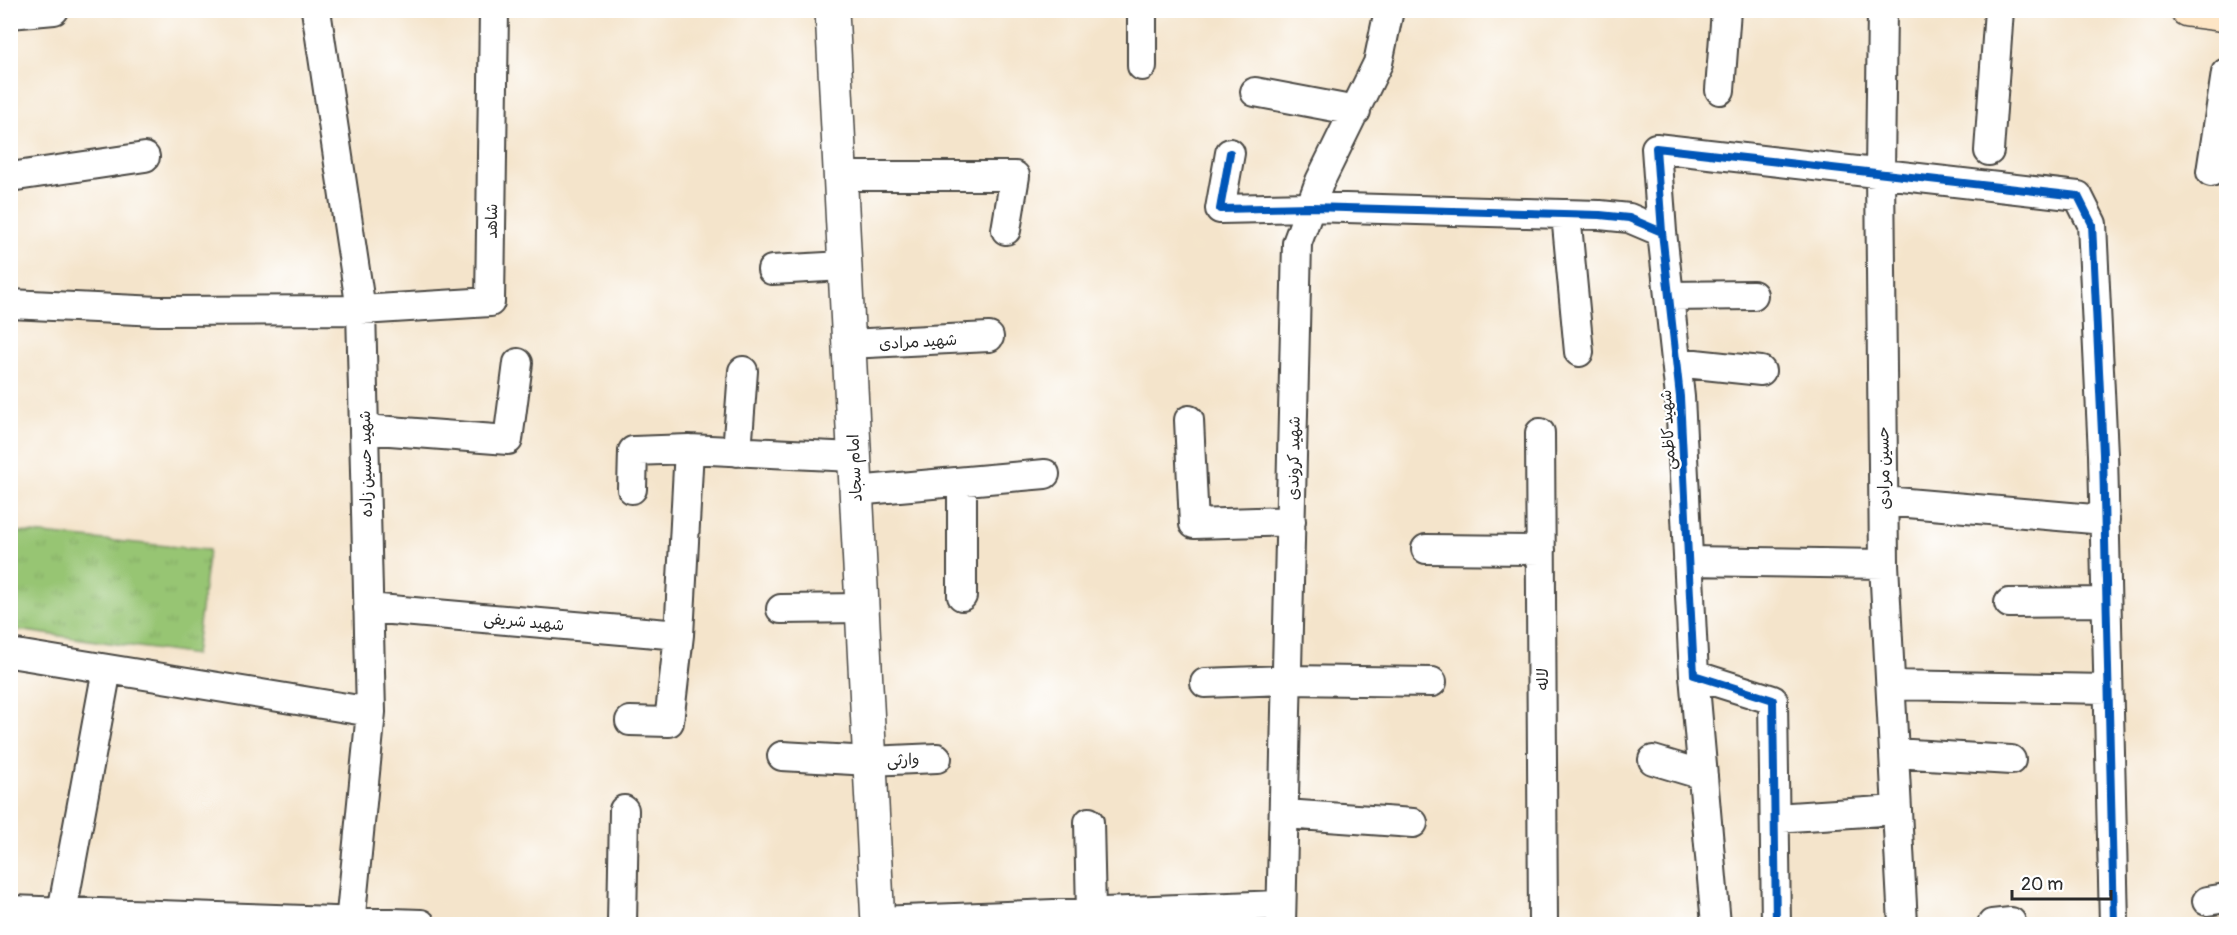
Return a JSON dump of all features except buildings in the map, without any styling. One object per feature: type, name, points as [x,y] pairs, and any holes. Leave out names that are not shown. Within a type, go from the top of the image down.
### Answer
[{"type":"main road","points":[[2187,10],[2226,15]]},
{"type":"street","points":[[10,14],[54,10]]},
{"type":"street","name":"شهید حسین زاده","points":[[316,10],[361,310],[371,712],[351,923]]},
{"type":"street","name":"شاهد","points":[[361,310],[490,302],[494,10]]},
{"type":"street","name":"امام سجاد","points":[[832,10],[878,923]]},
{"type":"street","points":[[1142,10],[1142,66]]},
{"type":"street","name":"شهید کروندی","points":[[1281,915],[1297,243],[1320,181],[1378,63],[1389,10]]},
{"type":"street","points":[[1720,90],[1726,10]]},
{"type":"street","name":"حسین مرادی","points":[[1882,10],[1880,172],[1884,564],[1903,924]]},
{"type":"street","points":[[1989,151],[1999,10]]},
{"type":"street","points":[[2211,172],[2226,73]]},
{"type":"street","points":[[1256,92],[1356,111]]},
{"type":"street","name":"شهید کاظمی","points":[[1716,924],[1694,675],[1676,362],[1662,232],[1656,148],[1880,172]]},
{"type":"street","points":[[1230,153],[1220,209],[1310,207],[1566,214],[1629,218],[1662,232]]},
{"type":"street","points":[[10,177],[145,157]]},
{"type":"street","points":[[1880,172],[2078,196],[2092,225],[2105,520],[2114,924]]},
{"type":"street","points":[[840,176],[1015,176],[1006,230]]},
{"type":"street","points":[[1566,214],[1579,352]]},
{"type":"street","points":[[772,270],[844,266]]},
{"type":"street","points":[[1669,296],[1753,295]]},
{"type":"street","points":[[10,304],[159,312],[361,310]]},
{"type":"street","name":"شهید مرادی","points":[[848,344],[989,337]]},
{"type":"street","points":[[1676,362],[1761,371]]},
{"type":"street","points":[[364,429],[508,440],[518,363]]},
{"type":"street","points":[[737,452],[743,371]]},
{"type":"street","points":[[1189,420],[1194,524],[1291,521]]},
{"type":"street","name":"لاله","points":[[1540,433],[1543,924]]},
{"type":"street","points":[[632,489],[633,451],[689,449],[854,457]]},
{"type":"street","points":[[630,721],[669,722],[679,634],[689,449]]},
{"type":"street","points":[[855,491],[1045,474]]},
{"type":"street","points":[[962,482],[962,596]]},
{"type":"street","points":[[1884,501],[2105,520]]},
{"type":"street","points":[[1426,549],[1541,550]]},
{"type":"street","points":[[1688,561],[1884,564]]},
{"type":"street","points":[[2009,603],[2106,602]]},
{"type":"street","name":"شهید شریفی","points":[[368,608],[679,634]]},
{"type":"street","points":[[781,609],[862,608]]},
{"type":"street","points":[[10,653],[371,712]]},
{"type":"street","points":[[62,912],[107,669]]},
{"type":"street","points":[[1694,675],[1773,700],[1776,924]]},
{"type":"street","points":[[1205,682],[1288,680],[1432,682]]},
{"type":"street","points":[[1891,685],[2108,689]]},
{"type":"street","points":[[1894,753],[2011,760]]},
{"type":"street","name":"وارثی","points":[[783,756],[870,761],[937,758]]},
{"type":"street","points":[[1653,760],[1703,775]]},
{"type":"street","points":[[622,924],[624,810]]},
{"type":"street","points":[[1775,818],[1897,810]]},
{"type":"street","points":[[1285,814],[1413,823]]},
{"type":"street","points":[[1089,822],[1091,912]]},
{"type":"street","points":[[10,910],[62,912],[89,919],[421,924]]},
{"type":"street","points":[[878,923],[1008,920],[1091,912],[1281,915]]},
{"type":"green space","points":[[11,531],[209,550],[195,655],[11,629]]},
{"type":"cycle path","points":[[1662,232],[1656,148],[2078,196],[2092,224],[2103,454],[2114,924]]},
{"type":"cycle path","points":[[1230,153],[1220,209],[1310,207],[1600,215],[1629,218],[1662,232],[1680,397],[1694,675],[1773,700],[1776,924]]}]
